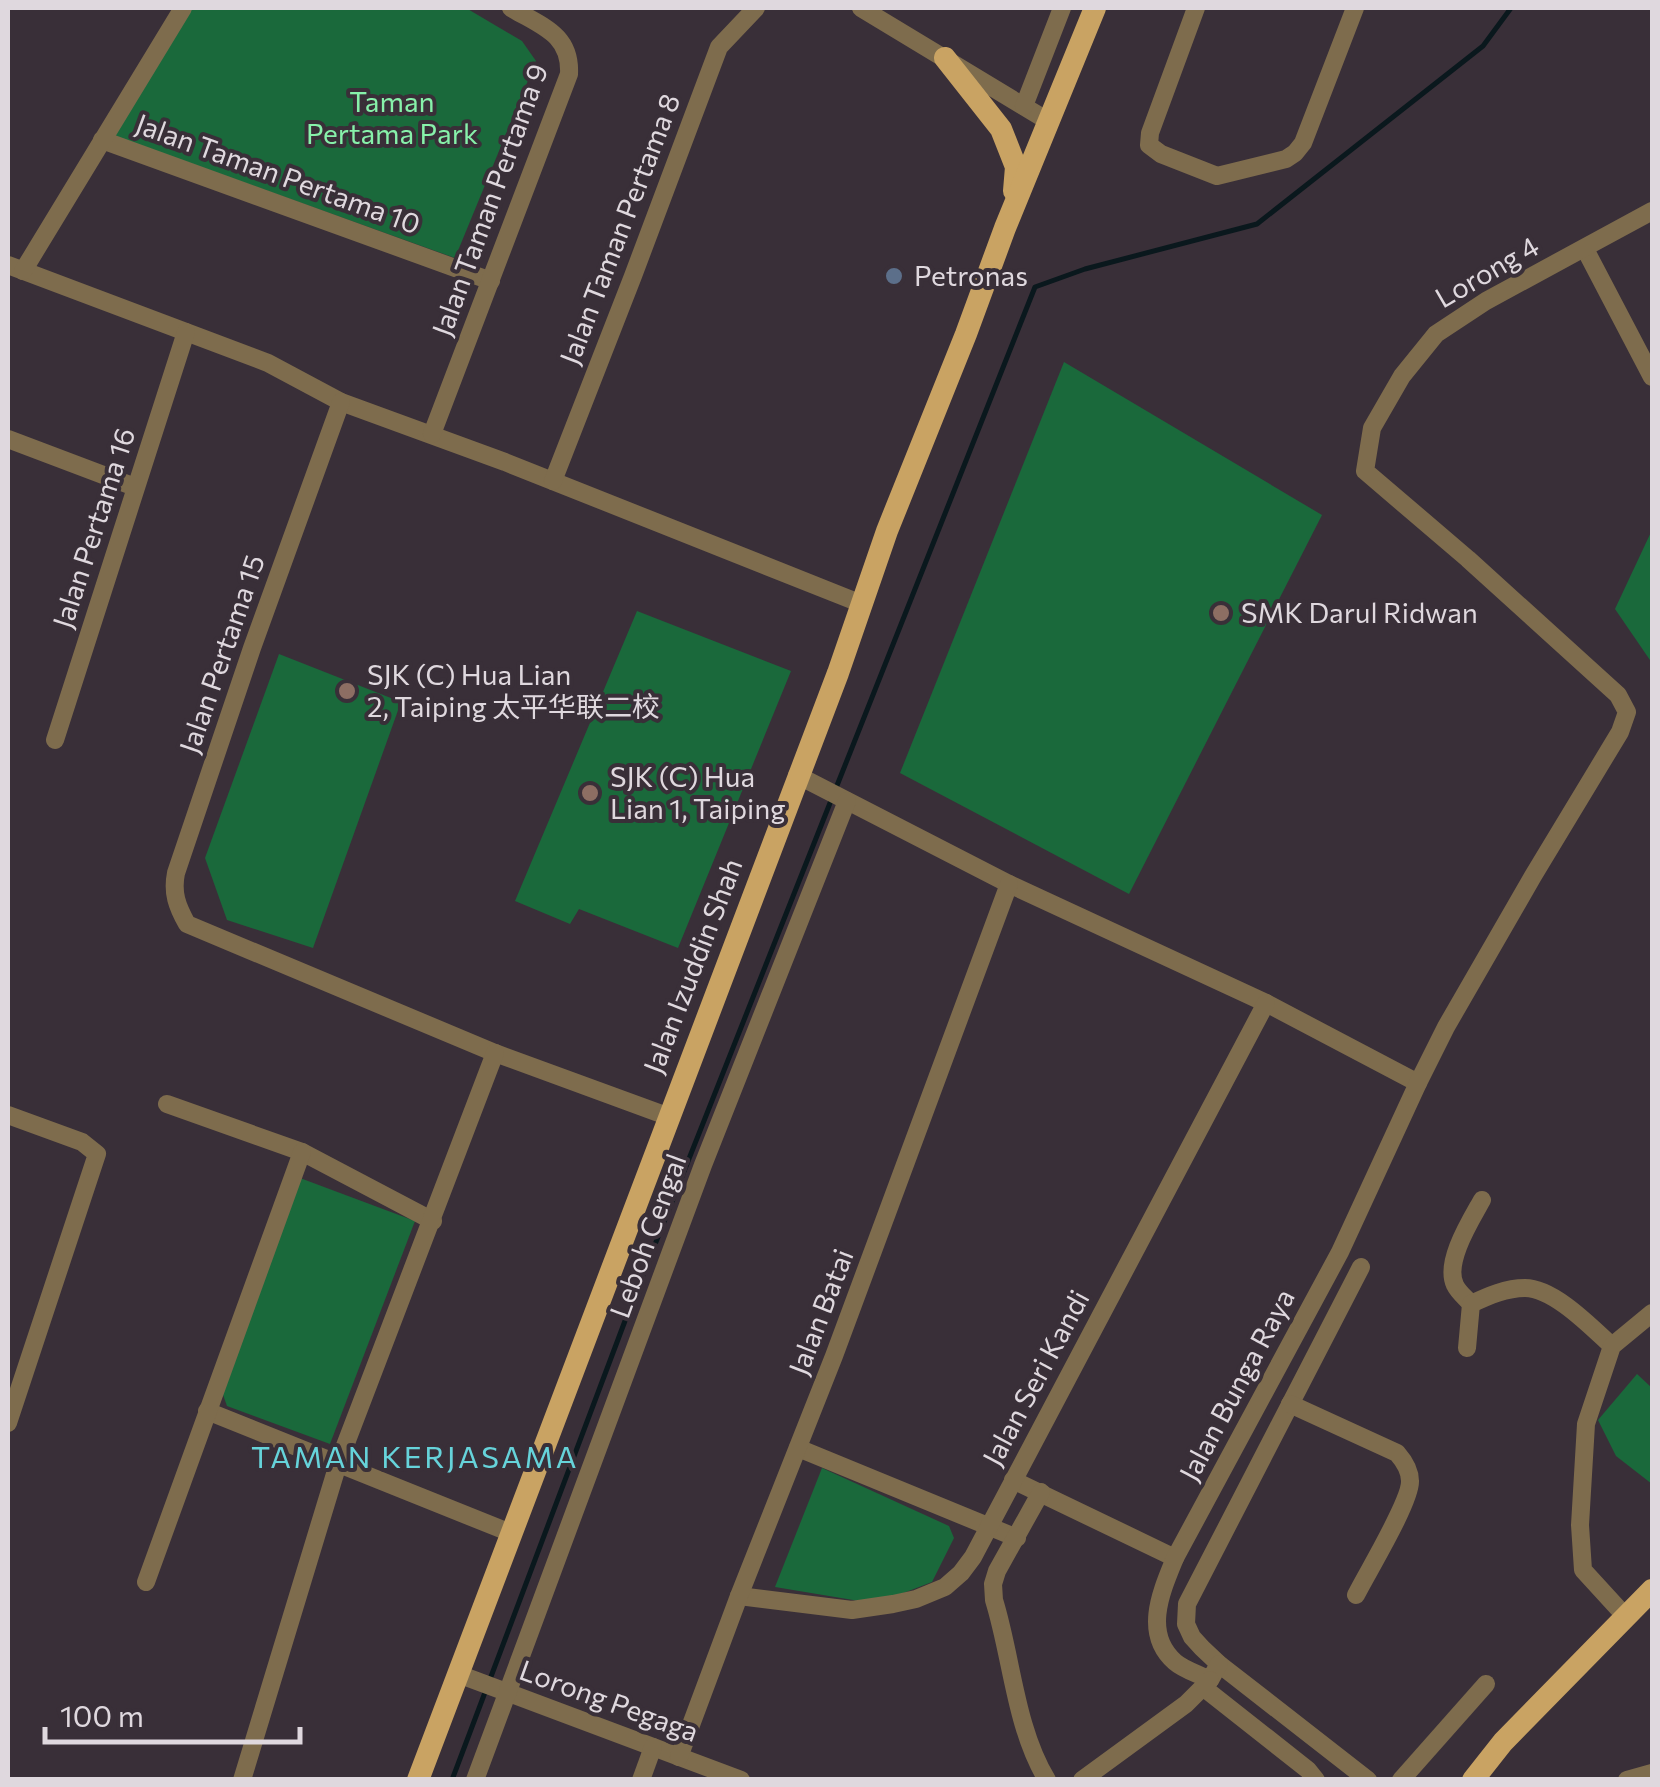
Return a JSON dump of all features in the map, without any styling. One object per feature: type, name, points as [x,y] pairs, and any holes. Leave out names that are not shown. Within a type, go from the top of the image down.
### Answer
[{"type":"main road","name":"Jalan Izuddin Shah","points":[[418,1780],[485,1684],[512,1533],[887,531],[1095,8]]},
{"type":"main road","points":[[945,58],[993,117],[1011,149],[1016,166],[1005,228]]},
{"type":"main road","points":[[1473,1780],[1503,1742],[1652,1590]]},
{"type":"street","points":[[183,8],[102,140],[15,268],[268,363],[341,402],[432,434],[862,604]]},
{"type":"street","name":"Jalan Taman Pertama 9","points":[[432,434],[569,74],[566,47],[544,27],[512,8]]},
{"type":"street","name":"Jalan Taman Pertama 8","points":[[552,481],[718,47],[756,8]]},
{"type":"street","points":[[861,8],[1048,121]]},
{"type":"street","points":[[1024,106],[1062,8]]},
{"type":"street","points":[[1196,8],[1150,133],[1150,145],[1161,154],[1217,176],[1286,159],[1295,153],[1303,143],[1354,8]]},
{"type":"street","name":"Jalan Taman Pertama 10","points":[[102,140],[491,281]]},
{"type":"street","name":"Lorong 4","points":[[1365,471],[1372,428],[1402,376],[1436,334],[1486,301],[1652,212]]},
{"type":"street","points":[[1584,249],[1652,377]]},
{"type":"street","name":"Jalan Pertama 16","points":[[54,740],[186,332]]},
{"type":"street","name":"Jalan Pertama 15","points":[[341,402],[252,648],[172,891],[187,924],[495,1053]]},
{"type":"street","points":[[8,438],[135,487]]},
{"type":"street","name":"Jalan Bunga Raya","points":[[1365,471],[1618,695],[1627,712],[1620,732],[1446,1028],[1340,1252],[1175,1558],[1158,1598],[1156,1617],[1163,1646],[1178,1664],[1211,1677],[1368,1780]]},
{"type":"street","points":[[797,776],[1009,884],[1266,1003],[1418,1083]]},
{"type":"street","name":"Leboh Cengal","points":[[475,1780],[485,1684],[704,1165],[838,796]]},
{"type":"street","name":"Jalan Batai","points":[[679,1757],[841,1338],[1009,884]]},
{"type":"street","name":"Jalan Seri Kandi","points":[[739,1596],[852,1610],[916,1599],[945,1587],[961,1573],[973,1557],[1266,1003]]},
{"type":"street","points":[[242,1780],[338,1464],[495,1053],[668,1116]]},
{"type":"street","points":[[167,1104],[302,1152],[432,1221]]},
{"type":"street","points":[[8,1115],[82,1142],[97,1154],[8,1423]]},
{"type":"street","points":[[146,1582],[302,1152]]},
{"type":"street","points":[[1466,1348],[1471,1304],[1454,1284],[1452,1268],[1464,1232],[1482,1200]]},
{"type":"street","name":"Jalan Bunga Raya","points":[[1211,1677],[1186,1624],[1188,1604],[1361,1267]]},
{"type":"street","points":[[1471,1304],[1493,1294],[1528,1288],[1552,1297],[1612,1346]]},
{"type":"street","points":[[1626,1617],[1582,1570],[1586,1424],[1612,1346],[1652,1312]]},
{"type":"street","points":[[1290,1404],[1398,1453],[1406,1464],[1411,1484],[1400,1513],[1356,1595]]},
{"type":"street","points":[[207,1410],[512,1533]]},
{"type":"street","points":[[798,1448],[1017,1538]]},
{"type":"street","points":[[1013,1480],[1175,1558]]},
{"type":"street","points":[[1041,1492],[993,1584],[1023,1718],[1036,1761],[1047,1780]]},
{"type":"street","points":[[1082,1780],[1186,1704],[1211,1677],[1316,1780]]},
{"type":"street","name":"Lorong Pegaga","points":[[485,1684],[740,1780]]},
{"type":"street","points":[[1400,1780],[1486,1684]]},
{"type":"street","points":[[641,1780],[653,1747]]},
{"type":"street","points":[[1627,1780],[1652,1773]]},
{"type":"green space","name":"Taman Pertama Park","points":[[191,8],[466,8],[522,41],[536,61],[455,258],[112,135]]},
{"type":"green space","points":[[1064,362],[1322,515],[1129,894],[900,773]]},
{"type":"green space","points":[[1652,530],[1652,663],[1615,609]]},
{"type":"green space","points":[[637,611],[791,671],[678,948],[579,909],[570,924],[515,901]]},
{"type":"green space","points":[[279,654],[401,702],[313,948],[227,920],[205,858]]},
{"type":"green space","points":[[300,1178],[415,1221],[330,1444],[227,1406],[221,1389]]},
{"type":"green space","points":[[1637,1374],[1652,1388],[1652,1484],[1616,1456],[1598,1420]]},
{"type":"green space","points":[[822,1468],[949,1526],[954,1538],[932,1582],[893,1597],[859,1601],[775,1587]]},
{"type":"waterway","points":[[836,788],[1035,287],[1085,269],[1257,224],[1483,46],[1511,8]]},
{"type":"waterway","points":[[452,1780],[631,1305],[832,798]]},
{"type":"place","name":"Petronas","points":[[894,276]]},
{"type":"place","name":"SMK Darul Ridwan","points":[[1221,613]]},
{"type":"place","name":"SJK (C) Hua Lian 2, Taiping 太平华联二校","points":[[347,691]]},
{"type":"place","name":"SJK (C) Hua Lian 1, Taiping","points":[[590,793]]},
{"type":"district","name":"TAMAN KERJASAMA","points":[[415,1458]]}]
